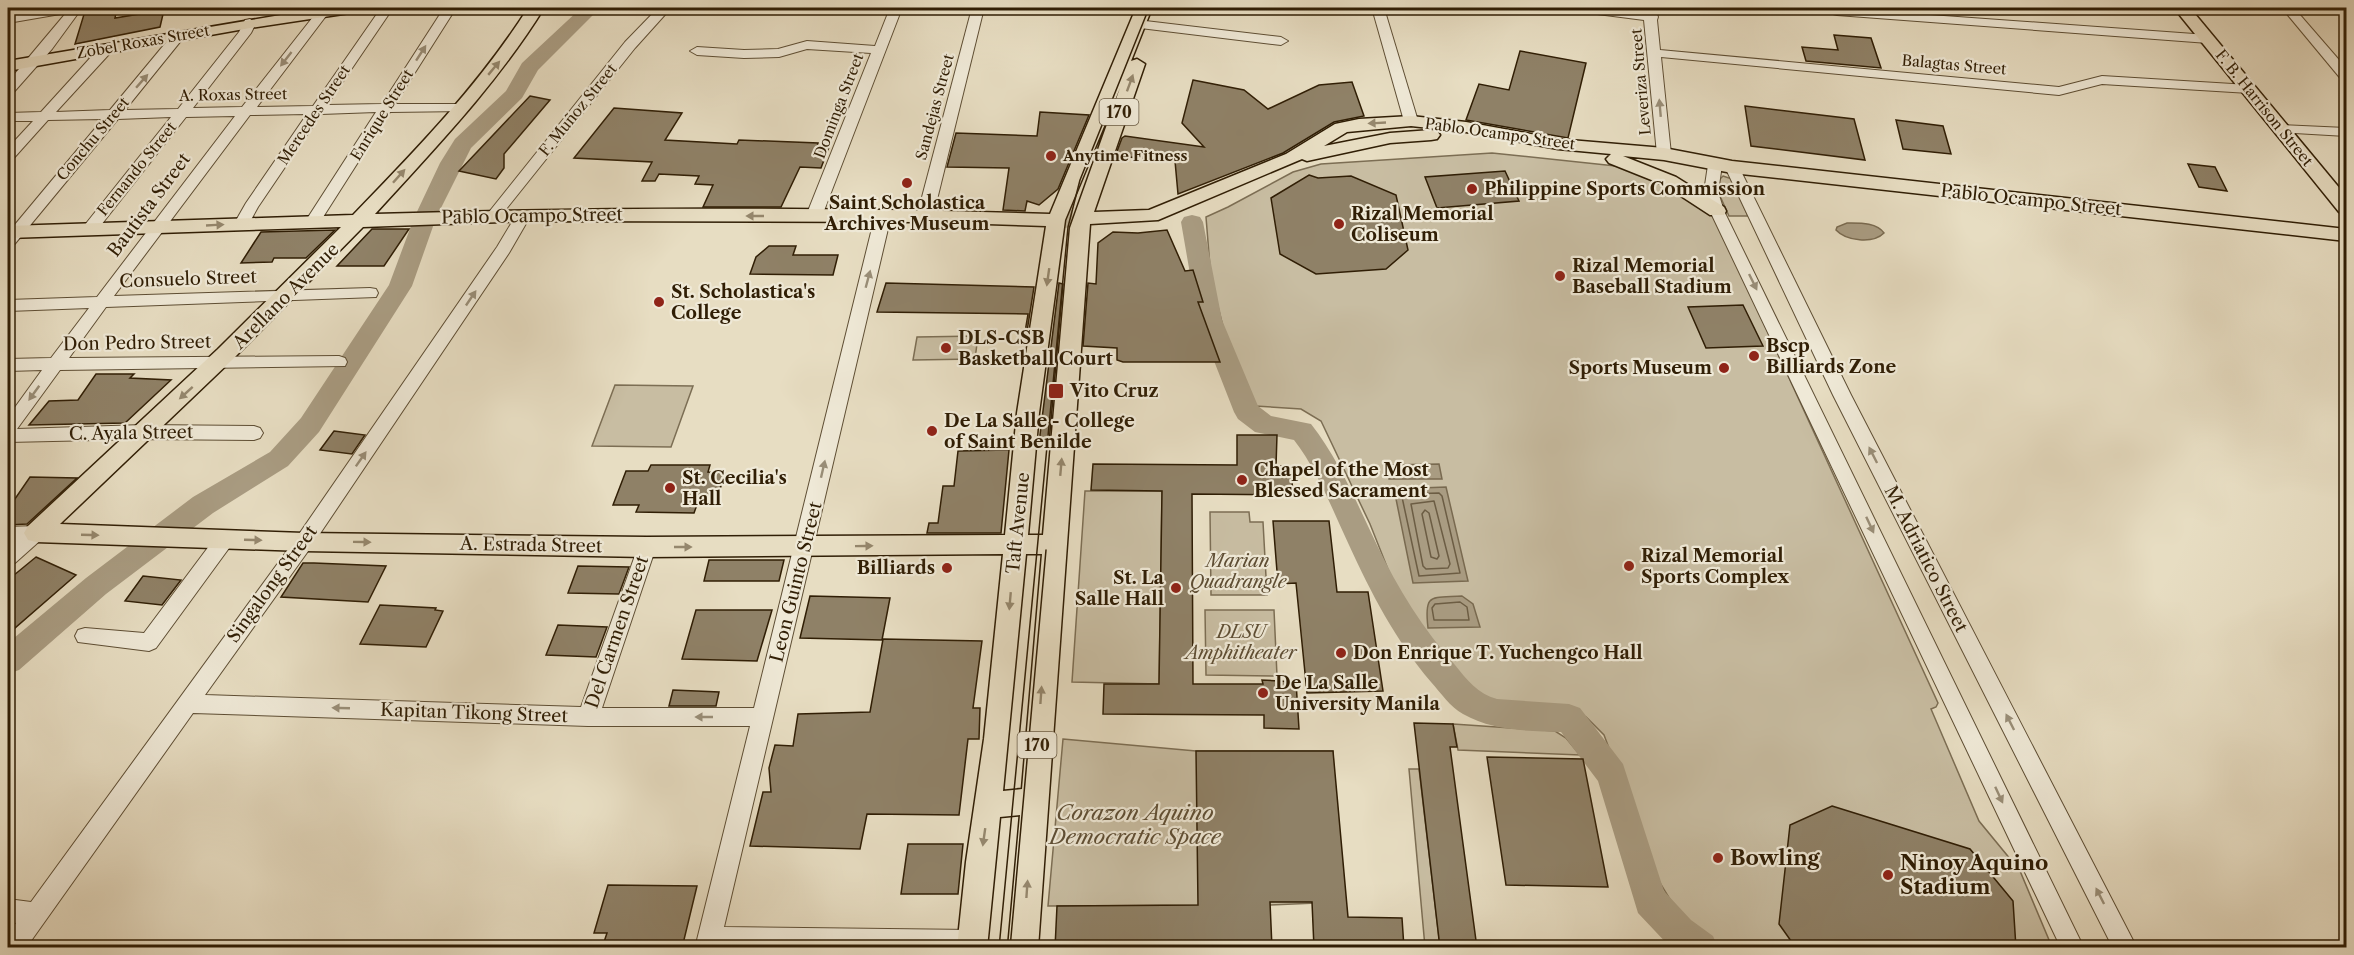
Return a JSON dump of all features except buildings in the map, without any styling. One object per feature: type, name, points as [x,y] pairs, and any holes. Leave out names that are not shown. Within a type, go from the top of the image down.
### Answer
[{"type":"main road","name":"Zobel Roxas Street","points":[[8,66],[178,37],[250,22],[350,8]]},
{"type":"main road","name":"Arellano Avenue","points":[[36,533],[221,361],[360,220],[499,64],[536,8]]},
{"type":"main road","name":"Taft Avenue","points":[[1023,948],[1079,228],[1144,25],[1144,8]]},
{"type":"main road","name":"Taft Avenue","points":[[972,945],[997,739],[1028,413],[1056,220],[1144,25],[1159,8]]},
{"type":"main road","name":"F. B. Harrison Street","points":[[2182,8],[2346,208]]},
{"type":"main road","name":"Pablo Ocampo Street","points":[[1084,218],[1150,216],[1292,158],[1341,128],[1359,124],[1411,121],[1436,129],[1615,159],[1696,169],[1723,166]]},
{"type":"main road","points":[[1341,128],[1355,145]]},
{"type":"main road","name":"Pablo Ocampo Street","points":[[1292,158],[1436,129],[1664,154],[1723,166],[2346,236]]},
{"type":"main road","points":[[1615,159],[1670,181],[1717,211]]},
{"type":"main road","points":[[1024,218],[1056,200],[1071,188]]},
{"type":"main road","name":"Pablo Ocampo Street","points":[[10,235],[494,215],[926,216],[1056,220]]},
{"type":"main road","name":"A. Estrada Street","points":[[36,533],[304,542],[647,547],[1054,544]]},
{"type":"main road","points":[[988,805],[1034,801]]},
{"type":"street","points":[[8,19],[74,8]]},
{"type":"street","points":[[8,90],[33,62],[74,8]]},
{"type":"street","name":"Mercedes Street","points":[[242,224],[251,206],[387,8]]},
{"type":"street","name":"Enrique Street","points":[[313,222],[450,8]]},
{"type":"street","name":"F. Muñoz Street","points":[[494,215],[630,45],[665,8]]},
{"type":"street","name":"Dominga Street","points":[[814,216],[896,8]]},
{"type":"street","name":"Sandejas Street","points":[[926,216],[933,178],[978,8]]},
{"type":"street","points":[[1378,8],[1411,121]]},
{"type":"street","points":[[1582,8],[1651,12]]},
{"type":"street","points":[[2288,8],[2346,76]]},
{"type":"street","name":"Bautista Street","points":[[8,429],[156,228],[324,10]]},
{"type":"street","points":[[1837,11],[2208,39]]},
{"type":"street","name":"Leveriza Street","points":[[1651,12],[1664,154]]},
{"type":"street","name":"Fernando Street","points":[[89,230],[245,33],[250,22]]},
{"type":"street","points":[[1144,25],[1281,40]]},
{"type":"street","name":"Conchu Street","points":[[10,235],[178,37]]},
{"type":"street","points":[[697,51],[744,54],[778,53],[807,45],[878,50]]},
{"type":"street","points":[[8,156],[107,48]]},
{"type":"street","name":"Balagtas Street","points":[[1655,54],[2059,91],[2102,80],[2249,89]]},
{"type":"street","name":"A. Roxas Street","points":[[8,117],[318,109],[460,108]]},
{"type":"street","points":[[2281,129],[2346,132]]},
{"type":"street","name":"M. Adriatico Street","points":[[1723,166],[1711,192],[1717,211],[2073,948]]},
{"type":"street","name":"M. Adriatico Street","points":[[1723,166],[2127,948]]},
{"type":"street","name":"Singalong Street","points":[[12,948],[304,542],[504,249],[523,215]]},
{"type":"street","name":"Leon Guinto Street","points":[[708,943],[806,546],[855,327],[883,216]]},
{"type":"street","name":"Consuelo Street","points":[[8,305],[370,293]]},
{"type":"street","name":"Don Pedro Street","points":[[8,365],[221,361],[339,362]]},
{"type":"street","name":"C. Ayala Street","points":[[8,436],[143,432],[254,433]]},
{"type":"street","name":"A. Estrada Street","points":[[8,534],[36,533]]},
{"type":"street","name":"Arellano Avenue","points":[[8,558],[36,533]]},
{"type":"street","points":[[85,636],[149,642],[225,539]]},
{"type":"street","name":"Del Carmen Street","points":[[588,717],[647,547]]},
{"type":"street","name":"Kapitan Tikong Street","points":[[186,704],[588,717],[762,717]]},
{"type":"street","points":[[8,910],[35,915]]},
{"type":"street","points":[[708,943],[972,945]]},
{"type":"green space","name":"Rizal Memorial Sports Complex","points":[[1492,153],[1625,167],[1651,177],[1708,210],[1718,223],[1938,703],[1931,709],[1979,821],[2020,871],[2052,947],[1723,947],[1682,919],[1660,883],[1604,735],[1586,717],[1569,710],[1481,705],[1403,607],[1370,524],[1321,421],[1301,409],[1255,406],[1229,350],[1211,279],[1206,217],[1293,172],[1321,164]]},
{"type":"green space","points":[[1723,176],[1732,179],[1748,216],[1729,216],[1720,196],[1719,180]]},
{"type":"green space","name":"DLS-CSB Basketball Court","points":[[978,336],[975,359],[913,360],[917,337]]},
{"type":"green space","points":[[615,385],[693,386],[671,447],[592,446]]},
{"type":"green space","points":[[1085,491],[1162,491],[1159,684],[1072,682]]},
{"type":"green space","name":"Marian Quadrangle","points":[[1210,512],[1249,512],[1250,522],[1263,522],[1267,595],[1211,595]]},
{"type":"green space","name":"DLSU Amphitheater","points":[[1205,610],[1274,610],[1277,676],[1206,675]]},
{"type":"green space","points":[[1453,724],[1555,731],[1566,738],[1580,755],[1458,750]]},
{"type":"green space","name":"Corazon Aquino Democratic Space","points":[[1063,739],[1196,751],[1333,751],[1339,902],[1270,905],[1048,906]]},
{"type":"green space","points":[[1409,769],[1419,769],[1440,947],[1425,947]]},
{"type":"water","points":[[1847,223],[1872,225],[1884,233],[1873,239],[1853,239],[1836,230],[1837,227]]},
{"type":"water","points":[[1439,464],[1442,479],[1389,479],[1386,465]]},
{"type":"water","points":[[1446,487],[1468,581],[1413,583],[1394,489]]},
{"type":"water","points":[[1462,596],[1473,604],[1480,627],[1428,628],[1427,609],[1432,600]]},
{"type":"waterway","points":[[8,661],[96,586],[203,505],[279,459],[310,425],[400,286],[425,218],[451,163],[463,144],[515,94],[529,67],[591,8]]},
{"type":"waterway","points":[[1192,222],[1210,320],[1247,412],[1264,425],[1302,431],[1318,453],[1331,477],[1373,566],[1405,624],[1431,660],[1463,696],[1475,705],[1497,713],[1569,718],[1612,774],[1650,901],[1679,932],[1701,948]]},
{"type":"tunnel","points":[[1056,220],[1084,218]]},
{"type":"tram line","points":[[999,948],[1068,227],[1080,180],[1149,8]]},
{"type":"tram line","points":[[1010,948],[1046,550]]},
{"type":"place","name":"Anytime Fitness","points":[[1051,156]]},
{"type":"place","name":"Saint Scholastica Archives Museum","points":[[907,183]]},
{"type":"place","name":"Philippine Sports Commission","points":[[1472,189]]},
{"type":"place","name":"Rizal Memorial Coliseum","points":[[1339,224]]},
{"type":"place","name":"Rizal Memorial Baseball Stadium","points":[[1560,276]]},
{"type":"place","name":"St. Scholastica's College","points":[[659,302]]},
{"type":"place","name":"DLS-CSB Basketball Court","points":[[946,348]]},
{"type":"place","name":"Bscp Billiards Zone","points":[[1754,356]]},
{"type":"place","name":"Sports Museum","points":[[1724,368]]},
{"type":"place","name":"Vito Cruz","points":[[1056,391]]},
{"type":"place","name":"De La Salle - College of Saint Benilde","points":[[932,431]]},
{"type":"place","name":"Chapel of the Most Blessed Sacrament","points":[[1242,480]]},
{"type":"place","name":"St. Cecilia's Hall","points":[[670,488]]},
{"type":"place","name":"Rizal Memorial Sports Complex","points":[[1629,566]]},
{"type":"place","name":"Billiards","points":[[947,568]]},
{"type":"place","name":"St. La Salle Hall","points":[[1176,588]]},
{"type":"place","name":"Don Enrique T. Yuchengco Hall","points":[[1341,653]]},
{"type":"place","name":"De La Salle University Manila","points":[[1263,693]]},
{"type":"place","name":"Bowling","points":[[1718,858]]},
{"type":"place","name":"Ninoy Aquino Stadium","points":[[1888,875]]}]
